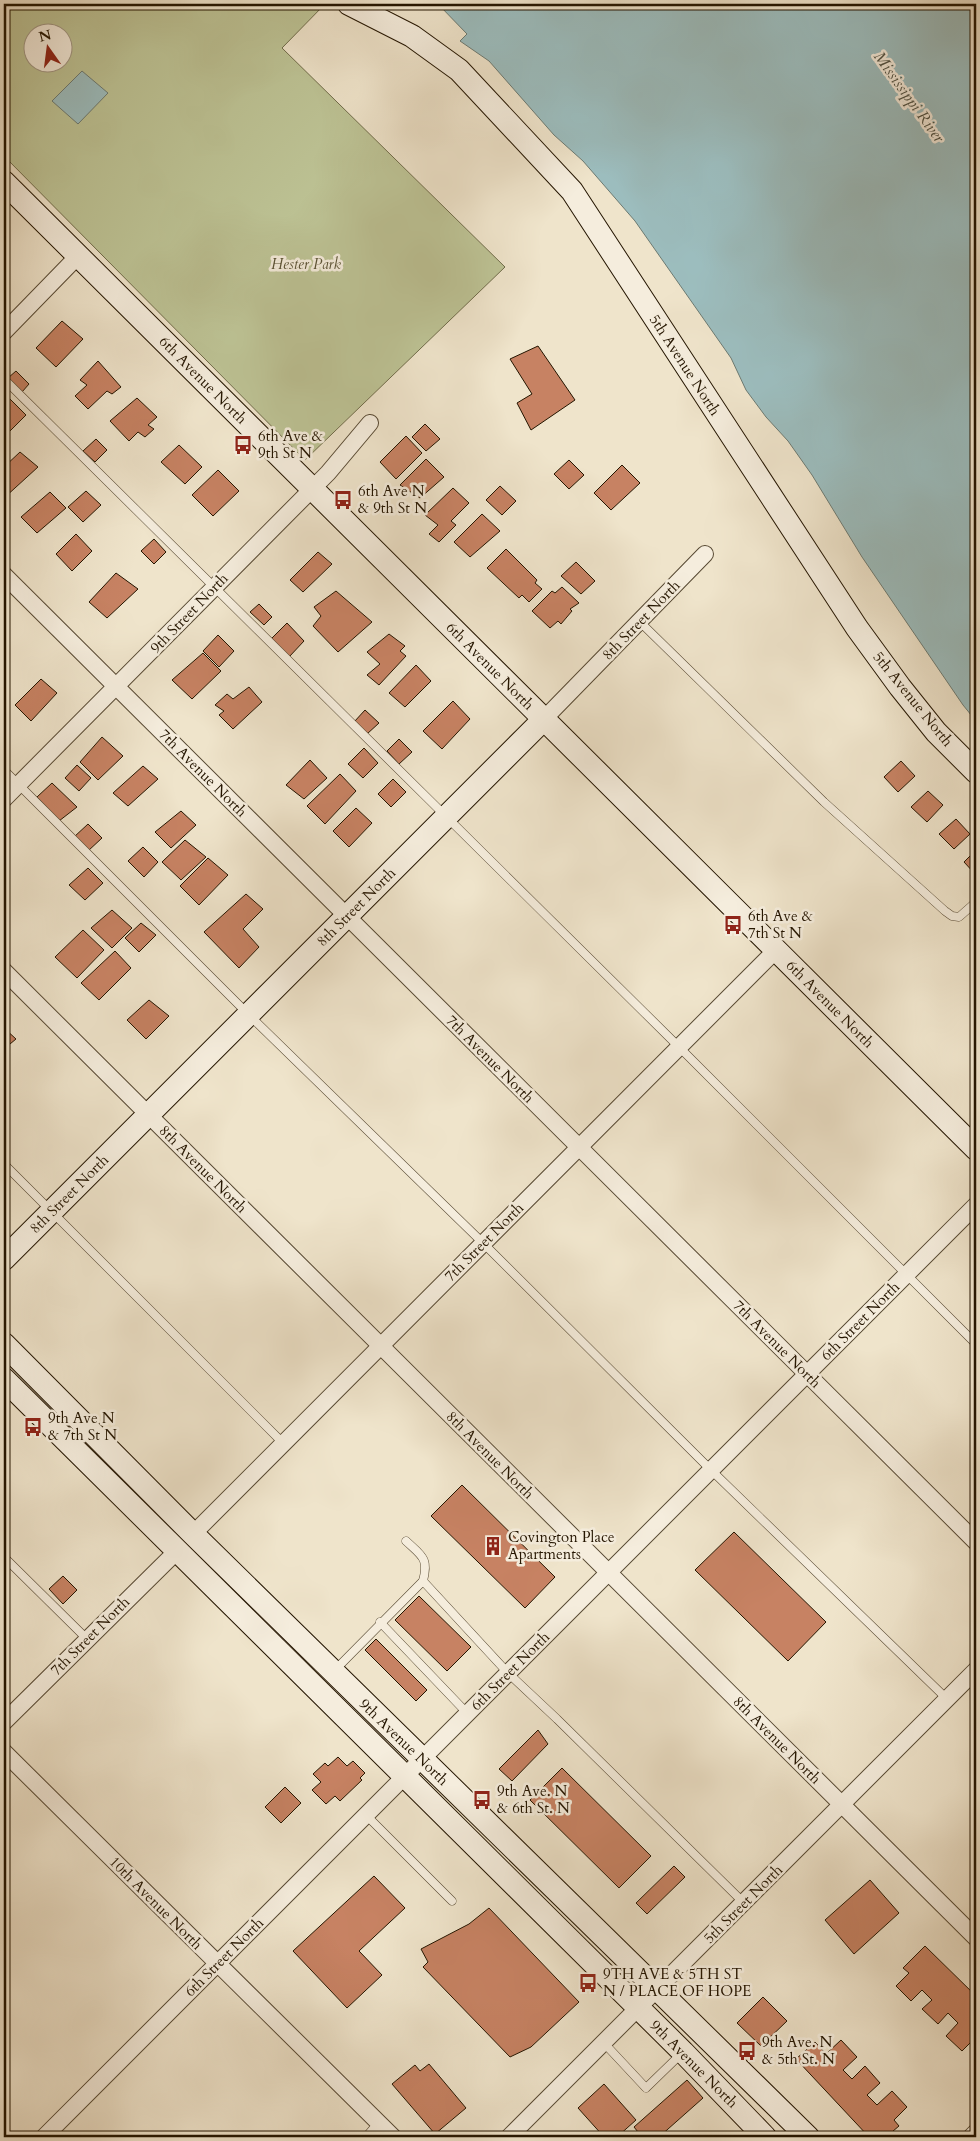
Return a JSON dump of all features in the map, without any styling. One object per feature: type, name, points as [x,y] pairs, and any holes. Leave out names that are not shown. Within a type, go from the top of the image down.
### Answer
[{"type":"street","name":"5th Avenue North","points":[[349,4],[412,36],[459,70],[572,191],[857,628],[900,688],[936,732],[976,772]]},
{"type":"street","name":"6th Avenue North","points":[[4,182],[976,1149]]},
{"type":"street","points":[[4,332],[78,256]]},
{"type":"street","name":"9th Street North","points":[[4,799],[312,489],[370,424]]},
{"type":"street","name":"8th Street North","points":[[4,1259],[544,719],[705,554]]},
{"type":"street","name":"7th Avenue North","points":[[4,575],[976,1542]]},
{"type":"street","name":"7th Street North","points":[[192,1534],[776,950]]},
{"type":"street","name":"8th Avenue North","points":[[4,971],[976,1938]]},
{"type":"street","name":"6th Street North","points":[[44,2137],[976,1205]]},
{"type":"street","name":"9th Avenue North","points":[[4,1344],[192,1534],[808,2137]]},
{"type":"street","name":"9th Avenue North","points":[[4,1379],[683,2052],[765,2137]]},
{"type":"street","name":"7th Street North","points":[[4,1722],[177,1551]]},
{"type":"street","name":"5th Street North","points":[[509,2137],[976,1670]]},
{"type":"street","name":"10th Avenue North","points":[[4,1752],[393,2137]]},
{"type":"street","points":[[971,2137],[976,2132]]},
{"type":"lane","points":[[4,379],[679,1047],[976,1344]]},
{"type":"lane","points":[[639,621],[824,802],[945,911],[952,916],[959,917],[976,902]]},
{"type":"lane","points":[[4,770],[248,1014],[483,1243],[711,1470],[948,1699]]},
{"type":"lane","points":[[4,1164],[283,1443]]},
{"type":"lane","points":[[333,1672],[380,1622],[423,1581],[427,1568],[424,1558],[406,1541]]},
{"type":"lane","points":[[4,1557],[87,1639]]},
{"type":"lane","points":[[423,1581],[508,1673],[557,1718],[744,1903]]},
{"type":"lane","points":[[380,1622],[467,1713]]},
{"type":"lane","points":[[366,1815],[452,1901]]},
{"type":"lane","points":[[604,2043],[646,2088],[683,2052]]},
{"type":"lane","points":[[366,2137],[378,2123]]},
{"type":"green space","name":"Hester Park","points":[[4,4],[325,4],[282,48],[505,267],[305,460],[4,156]]},
{"type":"water","name":"Mississippi River","points":[[438,4],[976,4],[976,721],[963,705],[862,557],[812,475],[788,441],[766,417],[746,390],[731,358],[635,221],[583,161],[554,135],[489,61],[460,41],[467,34]]},
{"type":"water","points":[[82,71],[108,93],[78,124],[52,101]]},
{"type":"building","points":[[62,321],[83,339],[56,367],[36,348]]},
{"type":"building","points":[[538,346],[575,400],[531,430],[517,403],[532,394],[510,359]]},
{"type":"building","points":[[98,361],[121,387],[112,394],[107,391],[88,409],[75,396],[87,385],[80,380]]},
{"type":"building","points":[[16,371],[29,384],[22,392],[8,378]]},
{"type":"building","points":[[4,393],[26,415],[8,433],[4,428]]},
{"type":"building","points":[[137,398],[157,417],[148,425],[154,429],[145,437],[138,432],[129,441],[110,421]]},
{"type":"building","points":[[425,424],[440,439],[426,451],[412,437]]},
{"type":"building","points":[[406,436],[422,453],[396,479],[380,462]]},
{"type":"building","points":[[96,439],[107,450],[95,462],[83,451]]},
{"type":"building","points":[[179,445],[202,467],[185,484],[161,462]]},
{"type":"building","points":[[20,452],[38,467],[4,498],[4,467]]},
{"type":"building","points":[[426,459],[444,477],[420,498],[400,485]]},
{"type":"building","points":[[569,460],[584,475],[569,489],[554,474]]},
{"type":"building","points":[[622,465],[640,483],[611,510],[594,493]]},
{"type":"building","points":[[218,470],[239,491],[213,516],[192,495]]},
{"type":"building","points":[[500,486],[516,501],[502,515],[486,500]]},
{"type":"building","points":[[453,488],[469,503],[451,521],[456,525],[439,542],[429,534],[438,525],[425,515]]},
{"type":"building","points":[[86,491],[101,505],[83,522],[68,507]]},
{"type":"building","points":[[50,492],[66,508],[37,533],[21,517]]},
{"type":"building","points":[[482,514],[500,531],[470,557],[454,542]]},
{"type":"building","points":[[76,534],[92,551],[72,571],[56,554]]},
{"type":"building","points":[[154,539],[166,552],[154,564],[141,551]]},
{"type":"building","points":[[506,549],[537,580],[535,583],[542,589],[529,602],[522,595],[519,598],[487,568]]},
{"type":"building","points":[[318,552],[332,564],[303,592],[290,580]]},
{"type":"building","points":[[576,562],[595,581],[581,594],[561,576]]},
{"type":"building","points":[[116,573],[138,589],[107,618],[89,602]]},
{"type":"building","points":[[562,587],[579,603],[570,609],[572,611],[561,624],[558,621],[550,628],[532,611],[552,591],[555,593]]},
{"type":"building","points":[[336,591],[372,622],[338,652],[313,626],[321,616],[314,607]]},
{"type":"building","points":[[259,604],[272,617],[264,625],[250,612]]},
{"type":"building","points":[[287,623],[304,641],[289,657],[271,639]]},
{"type":"building","points":[[389,634],[405,646],[400,651],[406,656],[379,685],[367,675],[380,664],[367,652]]},
{"type":"building","points":[[218,635],[234,651],[219,667],[203,651]]},
{"type":"building","points":[[203,653],[221,671],[192,699],[172,680]]},
{"type":"building","points":[[416,665],[431,681],[405,707],[389,693]]},
{"type":"building","points":[[41,679],[57,693],[31,721],[15,705]]},
{"type":"building","points":[[249,687],[262,702],[233,729],[219,715],[224,711],[215,705],[227,694],[233,699]]},
{"type":"building","points":[[453,701],[470,719],[442,749],[423,731]]},
{"type":"building","points":[[365,710],[379,723],[367,734],[354,722]]},
{"type":"building","points":[[102,737],[123,756],[98,780],[80,762]]},
{"type":"building","points":[[399,739],[412,752],[399,764],[387,751]]},
{"type":"building","points":[[364,748],[378,763],[363,778],[348,764]]},
{"type":"building","points":[[310,760],[327,778],[304,799],[286,785]]},
{"type":"building","points":[[901,761],[915,776],[898,792],[884,777]]},
{"type":"building","points":[[77,765],[91,778],[79,791],[65,778]]},
{"type":"building","points":[[143,766],[158,779],[128,806],[113,793]]},
{"type":"building","points":[[340,774],[356,791],[325,824],[307,806]]},
{"type":"building","points":[[393,779],[406,792],[391,807],[378,794]]},
{"type":"building","points":[[52,783],[77,807],[59,821],[37,797]]},
{"type":"building","points":[[928,791],[943,805],[927,822],[911,807]]},
{"type":"building","points":[[356,808],[372,823],[349,847],[333,831]]},
{"type":"building","points":[[181,811],[196,825],[171,848],[155,832]]},
{"type":"building","points":[[956,819],[970,834],[954,849],[939,834]]},
{"type":"building","points":[[88,824],[102,838],[88,851],[74,837]]},
{"type":"building","points":[[185,840],[206,857],[181,880],[162,862]]},
{"type":"building","points":[[143,847],[158,862],[144,877],[128,861]]},
{"type":"building","points":[[976,850],[976,875],[964,862]]},
{"type":"building","points":[[208,858],[228,875],[199,905],[180,886]]},
{"type":"building","points":[[88,868],[103,883],[85,900],[69,885]]},
{"type":"building","points":[[246,894],[263,909],[243,929],[259,947],[239,968],[204,932]]},
{"type":"building","points":[[112,910],[132,928],[112,948],[91,928]]},
{"type":"building","points":[[141,923],[156,935],[139,952],[125,938]]},
{"type":"building","points":[[83,930],[104,950],[77,978],[55,957]]},
{"type":"building","points":[[115,951],[131,968],[99,1000],[81,983]]},
{"type":"building","points":[[149,1000],[169,1016],[146,1039],[127,1020]]},
{"type":"building","points":[[4,1028],[16,1039],[4,1049]]},
{"type":"building","name":"Covington Place Apartments","points":[[462,1485],[555,1577],[525,1608],[431,1516]]},
{"type":"building","points":[[734,1532],[826,1622],[788,1661],[695,1570]]},
{"type":"building","points":[[63,1576],[77,1590],[63,1604],[49,1589]]},
{"type":"building","points":[[419,1596],[471,1647],[447,1671],[395,1620]]},
{"type":"building","points":[[376,1639],[427,1690],[416,1701],[365,1650]]},
{"type":"building","points":[[538,1730],[548,1744],[512,1781],[499,1769]]},
{"type":"building","points":[[338,1757],[347,1766],[353,1761],[365,1773],[360,1778],[362,1780],[340,1801],[335,1796],[326,1804],[312,1790],[321,1782],[313,1774],[325,1763],[328,1766]]},
{"type":"building","points":[[562,1768],[651,1856],[619,1888],[530,1800]]},
{"type":"building","points":[[285,1787],[301,1803],[281,1823],[265,1807]]},
{"type":"building","points":[[674,1866],[685,1877],[647,1914],[636,1903]]},
{"type":"building","points":[[374,1876],[405,1908],[359,1951],[382,1975],[347,2008],[293,1951]]},
{"type":"building","points":[[870,1880],[899,1913],[854,1954],[825,1920]]},
{"type":"building","points":[[489,1908],[579,2002],[531,2047],[510,2057],[423,1967],[428,1962],[421,1949],[469,1924]]},
{"type":"building","points":[[925,1946],[976,1996],[976,2039],[962,2051],[946,2036],[958,2023],[948,2013],[938,2024],[922,2009],[932,2000],[922,1990],[911,2001],[896,1986],[909,1973],[903,1968]]},
{"type":"building","points":[[763,1997],[787,2021],[761,2046],[737,2023]]},
{"type":"building","points":[[841,2040],[857,2057],[843,2070],[852,2079],[865,2066],[880,2083],[867,2095],[877,2105],[892,2091],[907,2107],[894,2120],[899,2126],[886,2137],[869,2137],[796,2059],[815,2042],[826,2054]]},
{"type":"building","points":[[429,2064],[466,2108],[435,2134],[392,2084],[415,2065],[420,2071]]},
{"type":"building","points":[[687,2080],[703,2098],[659,2137],[642,2137],[634,2127]]},
{"type":"building","points":[[604,2084],[636,2120],[617,2137],[604,2137],[578,2108]]},
{"type":"place","name":"6th Ave & 9th St N","points":[[243,445]]},
{"type":"place","name":"6th Ave N & 9th St N","points":[[343,500]]},
{"type":"place","name":"6th Ave & 7th St N","points":[[733,925]]},
{"type":"place","name":"9th Ave N & 7th St N","points":[[33,1427]]},
{"type":"place","name":"Covington Place Apartments","points":[[493,1546]]},
{"type":"place","name":"9th Ave. N & 6th St. N","points":[[482,1800]]},
{"type":"place","name":"9TH AVE & 5TH ST N / PLACE OF HOPE","points":[[588,1983]]},
{"type":"place","name":"9th Ave. N & 5th St. N","points":[[747,2051]]}]
